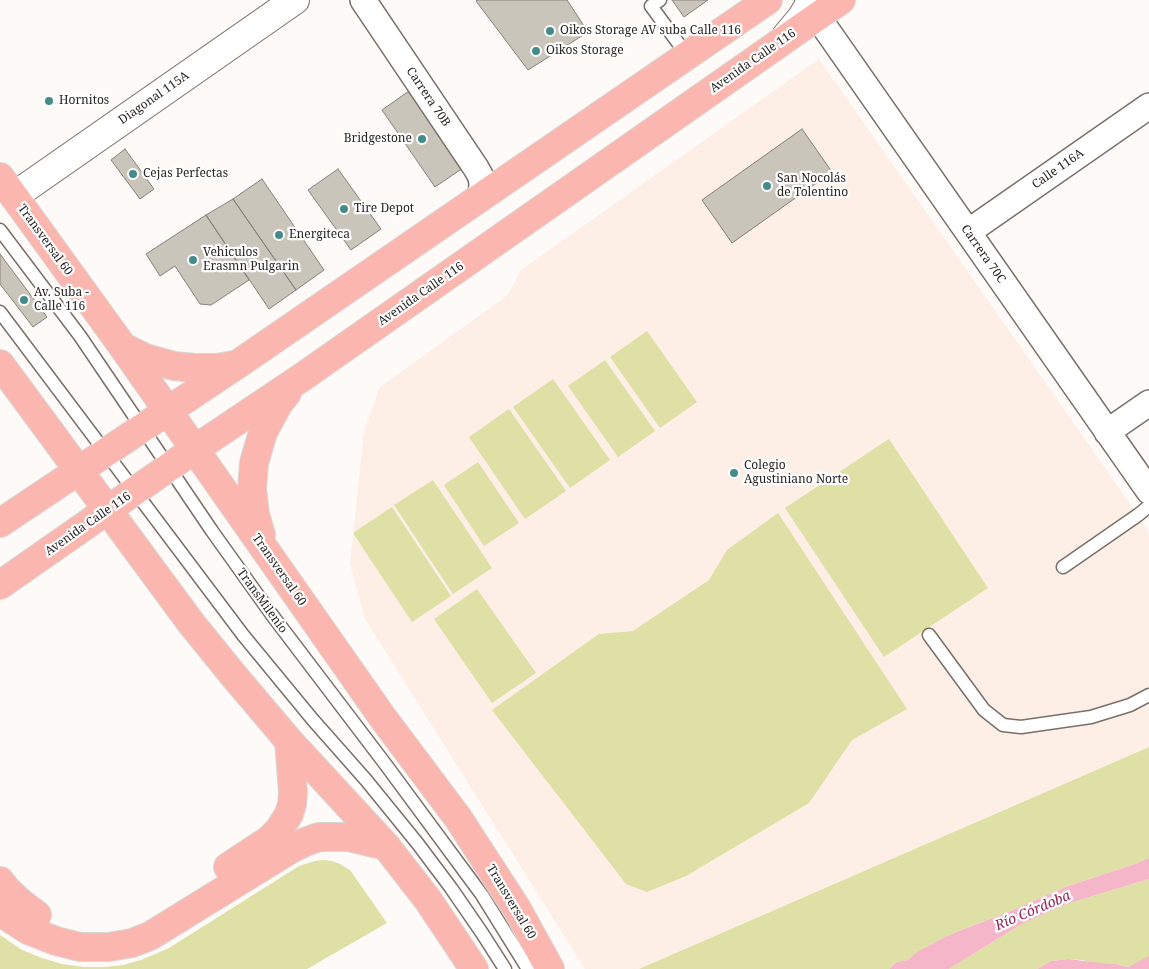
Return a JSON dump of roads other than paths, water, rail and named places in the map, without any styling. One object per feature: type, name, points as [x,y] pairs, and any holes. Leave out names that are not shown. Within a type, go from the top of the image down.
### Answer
[{"type":"main road","name":"Avenida Calle 116","points":[[0,586],[783,40],[814,8],[841,0]]},
{"type":"main road","points":[[0,523],[238,364],[688,55],[755,4]]},
{"type":"main road","name":"Transversal 60","points":[[7,187],[124,347],[382,718],[458,818],[517,909],[550,969]]},
{"type":"main road","points":[[124,347],[145,358],[174,366],[217,368],[238,364]]},
{"type":"main road","points":[[0,364],[191,623],[289,741],[386,846],[428,900],[474,969]]},
{"type":"main road","points":[[273,562],[262,539],[255,514],[252,488],[254,463],[263,432],[279,403],[300,378]]},
{"type":"main road","points":[[0,881],[7,890],[34,913],[48,921],[75,930],[111,930],[143,920],[269,840],[279,830],[289,814],[292,804],[293,792],[289,741]]},
{"type":"main road","points":[[0,909],[8,917],[28,930],[56,941],[80,947],[109,947],[132,943],[150,936],[305,842],[320,837],[348,837],[386,846]]},
{"type":"street","name":"Diagonal 115A","points":[[7,187],[295,0]]},
{"type":"street","name":"Carrera 70B","points":[[363,0],[476,168],[481,177],[481,197]]},
{"type":"street","name":"Carrera 70C","points":[[814,8],[1149,491]]},
{"type":"street","name":"Calle 116A","points":[[968,232],[1149,106]]},
{"type":"street","points":[[1107,432],[1149,404]]},
{"type":"lane","points":[[660,0],[652,6],[688,55]]},
{"type":"lane","name":"TransMilenio","points":[[0,230],[80,336],[212,531],[272,615],[482,895],[528,969]]},
{"type":"lane","points":[[0,312],[244,635],[418,844],[482,933],[505,969]]},
{"type":"lane","points":[[1063,567],[1149,506]]},
{"type":"lane","points":[[928,635],[984,710],[1003,725],[1021,727],[1091,717],[1130,705],[1149,695]]},
{"type":"water","name":"Río Córdoba","points":[[1149,858],[1149,879],[1066,904],[1020,925],[949,969],[889,969],[896,962],[908,960],[917,952],[947,936],[1065,887]]},
{"type":"water","points":[[1149,956],[1149,969],[1037,969],[1051,961],[1068,959],[1128,967]]},
{"type":"place","name":"Oikos Storage AV suba Calle 116","points":[[550,31]]},
{"type":"place","name":"Oikos Storage","points":[[536,51]]},
{"type":"place","name":"Hornitos","points":[[49,101]]},
{"type":"place","name":"Bridgestone","points":[[422,139]]},
{"type":"place","name":"Cejas Perfectas","points":[[133,174]]},
{"type":"place","name":"San Nocolás de Tolentino","points":[[767,186]]},
{"type":"place","name":"Tire Depot","points":[[344,209]]},
{"type":"place","name":"Energiteca","points":[[279,235]]},
{"type":"place","name":"Vehiculos Erasmn Pulgarin","points":[[193,260]]},
{"type":"place","name":"Av. Suba - Calle 116","points":[[24,300]]},
{"type":"place","name":"Colegio Agustiniano Norte","points":[[734,473]]}]
